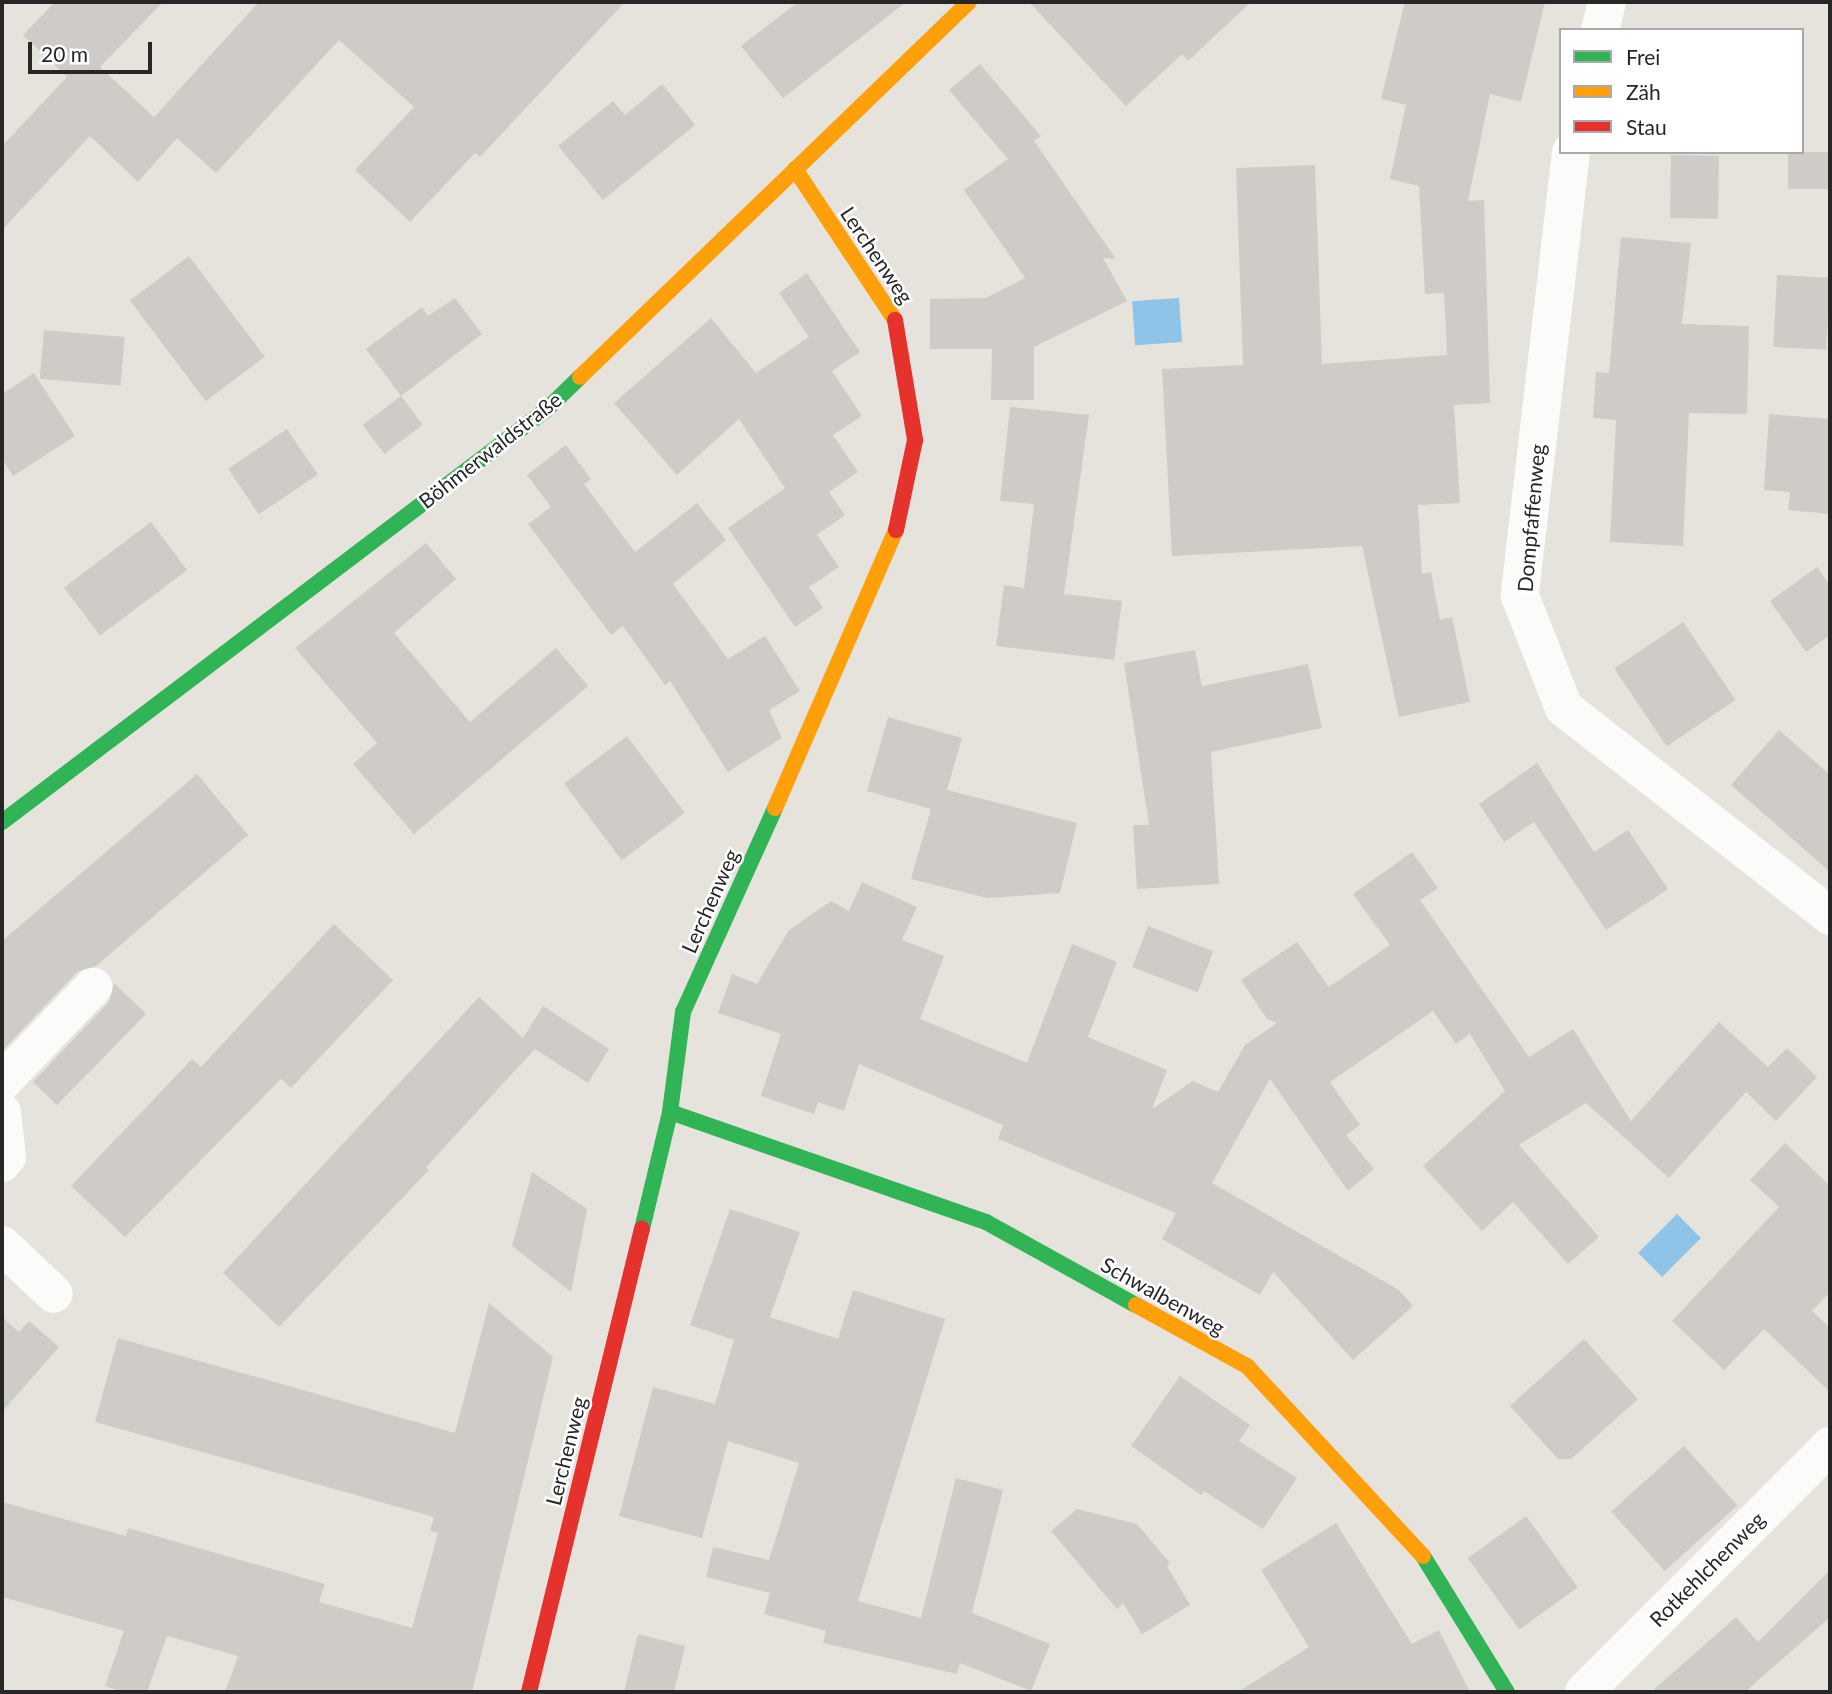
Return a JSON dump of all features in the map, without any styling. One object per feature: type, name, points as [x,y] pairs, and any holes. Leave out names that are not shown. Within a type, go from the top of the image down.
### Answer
[{"type":"street","points":[[1600,28],[1607,2]]},
{"type":"street","name":"Böhmerwaldstraße","points":[[2,822],[546,410],[794,169],[954,7]]},
{"type":"street","name":"Dompfaffenweg","points":[[1571,154],[1520,596],[1564,708],[1830,916]]},
{"type":"street","name":"Lerchenweg","points":[[528,1692],[670,1112],[683,1012],[892,548],[915,440],[896,322],[794,169]]},
{"type":"street","points":[[2,1082],[93,987]]},
{"type":"street","points":[[2,1112],[7,1157],[2,1163]]},
{"type":"street","name":"Schwalbenweg","points":[[670,1112],[986,1222],[1247,1366],[1414,1542],[1507,1692]]},
{"type":"street","points":[[2,1245],[54,1294]]},
{"type":"street","name":"Rotkehlchenweg","points":[[1584,1692],[1830,1446]]},
{"type":"water","points":[[1179,298],[1182,342],[1135,345],[1132,301]]},
{"type":"water","points":[[1677,1214],[1701,1238],[1662,1277],[1638,1253]]},
{"type":"building","points":[[55,2],[163,2],[100,67],[154,117],[259,2],[625,2],[480,157],[475,153],[410,222],[355,170],[414,107],[339,40],[216,173],[177,138],[138,182],[90,136],[2,230],[2,146],[67,77],[23,35]]},
{"type":"building","points":[[798,2],[906,2],[783,98],[741,46]]},
{"type":"building","points":[[1029,2],[1251,2],[1188,61],[1182,54],[1126,106]]},
{"type":"building","points":[[1405,2],[1545,2],[1521,102],[1490,94],[1468,201],[1484,200],[1490,403],[1454,405],[1460,503],[1418,505],[1422,574],[1431,572],[1440,620],[1452,617],[1470,702],[1399,717],[1362,546],[1172,556],[1162,369],[1243,365],[1236,168],[1315,165],[1322,364],[1447,355],[1444,293],[1425,294],[1419,186],[1390,179],[1406,105],[1381,99]]},
{"type":"building","points":[[980,64],[1041,136],[1034,141],[1116,259],[1103,258],[1127,301],[1034,347],[1034,400],[991,400],[992,349],[930,349],[930,299],[986,298],[1025,278],[964,190],[1008,159],[949,90]]},
{"type":"building","points":[[662,84],[695,125],[603,200],[558,146],[613,101],[625,115]]},
{"type":"building","points":[[1830,152],[1830,189],[1788,189],[1788,154]]},
{"type":"building","points":[[1671,155],[1719,156],[1718,219],[1670,218]]},
{"type":"building","points":[[1621,237],[1691,243],[1682,324],[1749,326],[1747,414],[1689,413],[1683,546],[1610,542],[1616,420],[1593,418],[1596,372],[1609,373]]},
{"type":"building","points":[[189,256],[265,357],[206,401],[130,301]]},
{"type":"building","points":[[807,273],[860,352],[832,371],[862,416],[833,435],[858,472],[829,492],[845,515],[817,535],[839,567],[809,587],[823,608],[795,627],[728,528],[785,488],[739,419],[677,475],[614,403],[711,318],[756,373],[809,337],[779,293]]},
{"type":"building","points":[[1777,275],[1830,278],[1826,350],[1773,347]]},
{"type":"building","points":[[455,298],[482,334],[401,396],[366,349],[422,307],[428,316]]},
{"type":"building","points":[[44,330],[125,337],[120,386],[40,379]]},
{"type":"building","points":[[34,373],[75,436],[13,476],[2,459],[2,394]]},
{"type":"building","points":[[401,396],[423,425],[384,454],[363,425]]},
{"type":"building","points":[[1010,407],[1089,415],[1064,594],[1122,601],[1114,660],[996,646],[1004,585],[1024,588],[1034,504],[1000,501]]},
{"type":"building","points":[[1769,414],[1830,419],[1830,514],[1788,510],[1790,492],[1764,490]]},
{"type":"building","points":[[287,429],[318,475],[259,514],[228,469]]},
{"type":"building","points":[[566,445],[591,479],[584,484],[635,552],[697,503],[726,540],[673,584],[728,659],[765,636],[800,691],[769,710],[782,738],[728,772],[670,681],[665,685],[623,626],[611,635],[528,524],[551,507],[527,475]]},
{"type":"building","points":[[151,522],[187,570],[100,636],[64,588]]},
{"type":"building","points":[[426,543],[456,579],[394,633],[470,722],[556,648],[588,686],[414,834],[353,764],[377,743],[295,648]]},
{"type":"building","points":[[1817,567],[1830,586],[1830,635],[1806,652],[1770,601]]},
{"type":"building","points":[[1683,622],[1736,700],[1667,746],[1614,668]]},
{"type":"building","points":[[1195,650],[1202,686],[1308,664],[1322,728],[1211,752],[1219,884],[1137,889],[1133,825],[1149,825],[1124,663]]},
{"type":"building","points":[[888,717],[962,738],[947,790],[1077,823],[1060,893],[987,898],[911,879],[931,809],[867,791]]},
{"type":"building","points":[[1779,730],[1830,775],[1830,872],[1731,785]]},
{"type":"building","points":[[627,736],[685,813],[622,860],[564,784]]},
{"type":"building","points":[[1537,763],[1594,852],[1628,830],[1668,889],[1606,930],[1534,822],[1504,842],[1479,804]]},
{"type":"building","points":[[197,774],[248,835],[96,966],[77,972],[2,1051],[2,941]]},
{"type":"building","points":[[1412,852],[1438,888],[1420,900],[1529,1057],[1573,1029],[1631,1121],[1719,1022],[1768,1067],[1787,1048],[1817,1077],[1776,1121],[1746,1092],[1669,1178],[1586,1103],[1519,1145],[1599,1237],[1568,1264],[1513,1202],[1482,1231],[1423,1166],[1505,1091],[1470,1034],[1456,1044],[1433,1011],[1330,1082],[1360,1125],[1346,1135],[1374,1169],[1348,1191],[1270,1079],[1212,1183],[1399,1290],[1413,1306],[1353,1360],[1273,1272],[1260,1295],[1162,1239],[1176,1213],[998,1139],[1003,1125],[859,1064],[844,1111],[818,1102],[814,1114],[761,1096],[781,1034],[718,1013],[732,974],[757,984],[789,930],[831,901],[849,911],[862,882],[917,907],[902,940],[944,956],[920,1019],[1027,1063],[1072,944],[1117,962],[1088,1037],[1167,1070],[1152,1109],[1193,1081],[1218,1092],[1245,1045],[1277,1023],[1267,1019],[1241,980],[1297,942],[1329,987],[1390,945],[1353,894]]},
{"type":"building","points":[[334,924],[393,980],[291,1088],[281,1079],[125,1237],[71,1186],[192,1059],[201,1067]]},
{"type":"building","points":[[1148,926],[1213,951],[1198,992],[1132,967]]},
{"type":"building","points":[[114,983],[146,1014],[57,1105],[33,1082],[109,1002]]},
{"type":"building","points":[[479,997],[523,1038],[543,1006],[609,1049],[588,1083],[535,1049],[426,1167],[429,1170],[279,1327],[223,1273]]},
{"type":"building","points":[[1785,1143],[1830,1186],[1830,1292],[1812,1311],[1830,1328],[1830,1392],[1764,1329],[1724,1370],[1672,1321],[1779,1207],[1750,1180]]},
{"type":"building","points":[[532,1172],[587,1209],[571,1292],[512,1246]]},
{"type":"building","points":[[730,1209],[800,1232],[770,1317],[838,1339],[853,1290],[945,1319],[858,1601],[921,1618],[956,1478],[1003,1490],[972,1613],[1050,1644],[1031,1691],[960,1663],[957,1674],[823,1643],[826,1631],[764,1614],[770,1593],[706,1577],[713,1547],[769,1560],[799,1463],[728,1441],[702,1538],[619,1516],[653,1387],[715,1404],[734,1340],[690,1325]]},
{"type":"building","points":[[489,1303],[553,1357],[472,1692],[225,1692],[238,1656],[167,1636],[147,1692],[122,1692],[105,1686],[124,1631],[2,1597],[2,1502],[126,1536],[128,1528],[325,1584],[319,1602],[412,1628],[438,1533],[430,1531],[434,1517],[95,1422],[118,1338],[455,1433]]},
{"type":"building","points":[[2,1317],[19,1332],[29,1321],[59,1347],[2,1412]]},
{"type":"building","points":[[1584,1339],[1638,1399],[1571,1459],[1558,1459],[1510,1406]]},
{"type":"building","points":[[1180,1376],[1250,1425],[1239,1441],[1297,1478],[1263,1529],[1204,1491],[1201,1495],[1131,1446]]},
{"type":"building","points":[[1684,1446],[1738,1505],[1665,1571],[1611,1512]]},
{"type":"building","points":[[1077,1509],[1137,1524],[1170,1563],[1167,1566],[1190,1605],[1142,1634],[1123,1603],[1117,1609],[1051,1531]]},
{"type":"building","points":[[1526,1516],[1578,1587],[1519,1630],[1468,1558]]},
{"type":"building","points":[[1336,1523],[1412,1644],[1439,1630],[1470,1692],[1238,1692],[1309,1647],[1261,1570]]},
{"type":"building","points":[[1830,1570],[1830,1617],[1745,1692],[1651,1692],[1736,1617],[1758,1642]]},
{"type":"building","points":[[638,1634],[685,1646],[674,1692],[624,1692]]},
{"type":"traffic: fast","points":[[2,822],[546,410],[580,377]]},
{"type":"traffic: fast","points":[[642,1229],[670,1112],[683,1012],[775,808]]},
{"type":"traffic: fast","points":[[670,1112],[986,1222],[1136,1305]]},
{"type":"traffic: fast","points":[[1423,1556],[1507,1692]]},
{"type":"traffic: slow","points":[[580,377],[969,2]]},
{"type":"traffic: slow","points":[[795,169],[895,320]]},
{"type":"traffic: slow","points":[[775,808],[896,530]]},
{"type":"traffic: slow","points":[[1136,1305],[1247,1366],[1423,1556]]},
{"type":"traffic: jam","points":[[895,320],[915,440],[896,530]]},
{"type":"traffic: jam","points":[[529,1692],[642,1229]]}]
